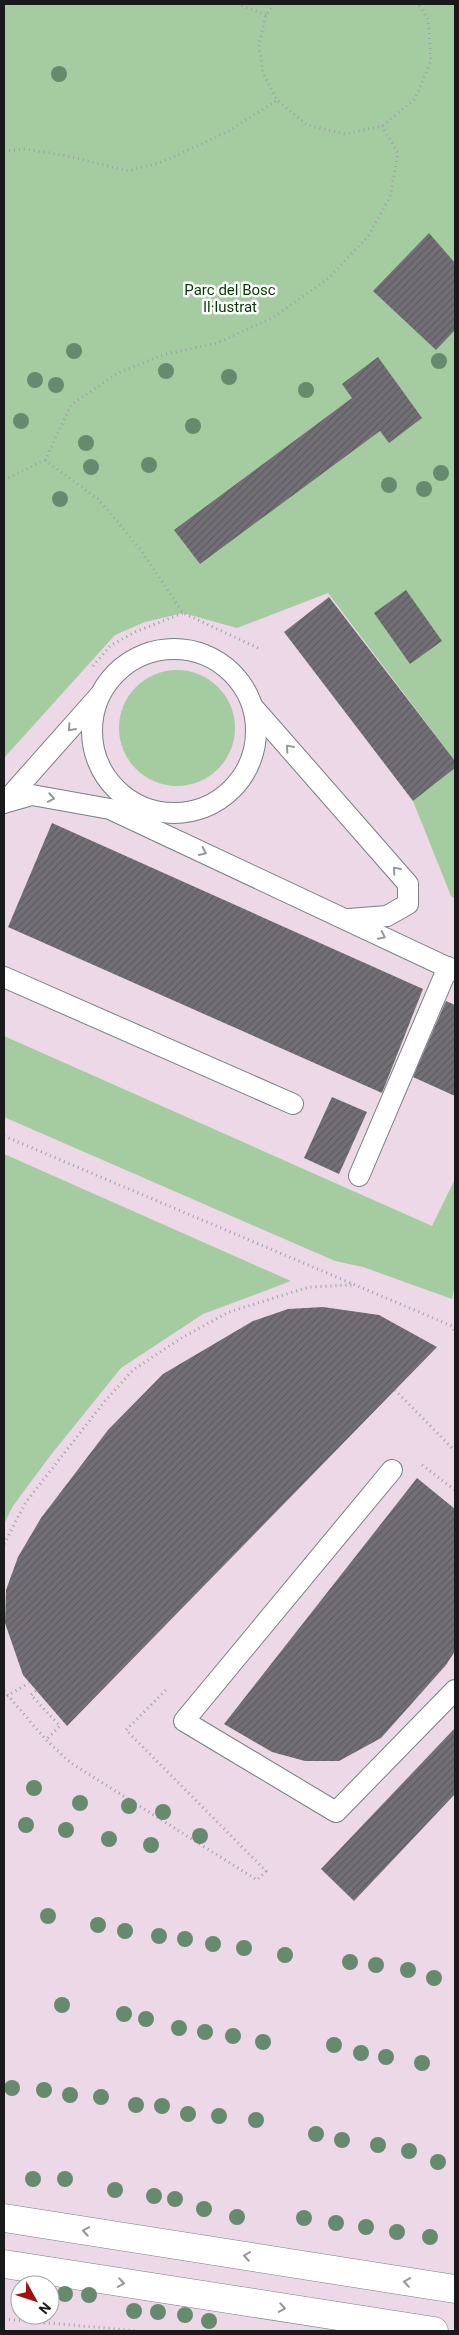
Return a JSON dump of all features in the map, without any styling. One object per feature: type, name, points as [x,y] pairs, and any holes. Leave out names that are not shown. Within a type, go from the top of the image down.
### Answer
[{"type":"street","points":[[4,2218],[455,2289]]},
{"type":"street","points":[[4,2264],[434,2331]]},
{"type":"lane","points":[[177,649],[200,653],[227,668],[242,683],[253,706],[257,724],[255,750],[242,778],[211,805],[180,814],[157,812],[130,802],[111,785],[98,763],[93,743],[95,710],[106,685],[123,667],[149,653],[177,649]]},
{"type":"lane","points":[[4,803],[104,691]]},
{"type":"lane","points":[[253,706],[408,884],[408,904],[388,916],[349,920]]},
{"type":"lane","points":[[4,803],[32,795],[110,808],[452,969],[359,1176]]},
{"type":"lane","points":[[4,977],[293,1104]]},
{"type":"lane","points":[[392,1470],[184,1721],[336,1812],[455,1690]]},
{"type":"path","points":[[237,4],[266,14]]},
{"type":"path","points":[[274,4],[266,14],[260,44],[263,74],[277,100],[307,125],[345,134],[382,126],[414,99],[431,61],[428,19],[418,4]]},
{"type":"path","points":[[4,151],[25,149],[51,153],[128,171],[162,162],[229,131],[277,100]]},
{"type":"path","points":[[4,480],[45,460],[71,405],[116,374],[165,354],[217,343],[272,318],[329,278],[369,235],[390,198],[398,153],[382,126]]},
{"type":"path","points":[[45,460],[98,499],[141,550],[183,613],[260,649]]},
{"type":"path","points":[[4,1136],[452,1326],[455,1334]]},
{"type":"path","points":[[4,1544],[26,1502],[105,1401],[133,1370],[183,1336],[229,1312],[309,1287],[353,1284]]},
{"type":"path","points":[[395,1390],[455,1452]]},
{"type":"path","points":[[7,1696],[28,1683]]},
{"type":"path","points":[[4,1691],[46,1740],[71,1763],[257,1880],[266,1871],[126,1730]]},
{"type":"path","points":[[36,1691],[31,1695],[60,1726],[46,1740]]},
{"type":"path","points":[[4,2319],[138,2331]]},
{"type":"shaded area","points":[[4,4],[455,4],[455,2331],[4,2331]]},
{"type":"green space","name":"Parc del Bosc Il·lustrat","points":[[4,4],[455,4],[455,761],[328,593],[237,628],[183,613],[145,622],[115,635],[4,758]]},
{"type":"green space","points":[[177,670],[199,674],[218,687],[231,706],[235,728],[231,750],[218,769],[199,782],[177,786],[155,782],[136,769],[123,750],[119,728],[123,706],[136,687],[155,674]]},
{"type":"green space","points":[[455,768],[455,899],[451,896],[413,801]]},
{"type":"green space","points":[[4,1036],[432,1226],[455,1179],[455,1285],[452,1299],[363,1267],[335,1261],[4,1117]]},
{"type":"green space","points":[[4,1154],[291,1281],[203,1314],[121,1368],[50,1456],[13,1506],[4,1524]]},
{"type":"building","points":[[429,233],[455,263],[455,330],[436,350],[373,291]]},
{"type":"building","points":[[378,357],[422,418],[389,443],[380,431],[200,564],[174,530],[352,398],[342,384]]},
{"type":"building","points":[[406,590],[442,641],[410,664],[374,613]]},
{"type":"building","points":[[329,597],[455,761],[455,768],[413,801],[284,632]]},
{"type":"building","points":[[52,823],[423,989],[382,1093],[8,927]]},
{"type":"building","points":[[446,1001],[455,1005],[455,1096],[413,1077]]},
{"type":"building","points":[[332,1097],[367,1112],[339,1174],[304,1158]]},
{"type":"building","points":[[323,1307],[379,1315],[437,1347],[67,1726],[23,1675],[5,1623],[6,1590],[18,1557],[41,1518],[108,1430],[163,1374],[253,1321],[288,1309]]},
{"type":"building","points":[[417,1478],[455,1509],[455,1651],[446,1665],[381,1738],[339,1761],[305,1761],[272,1752],[224,1724]]},
{"type":"building","points":[[455,1728],[455,1794],[354,1901],[321,1869]]}]
